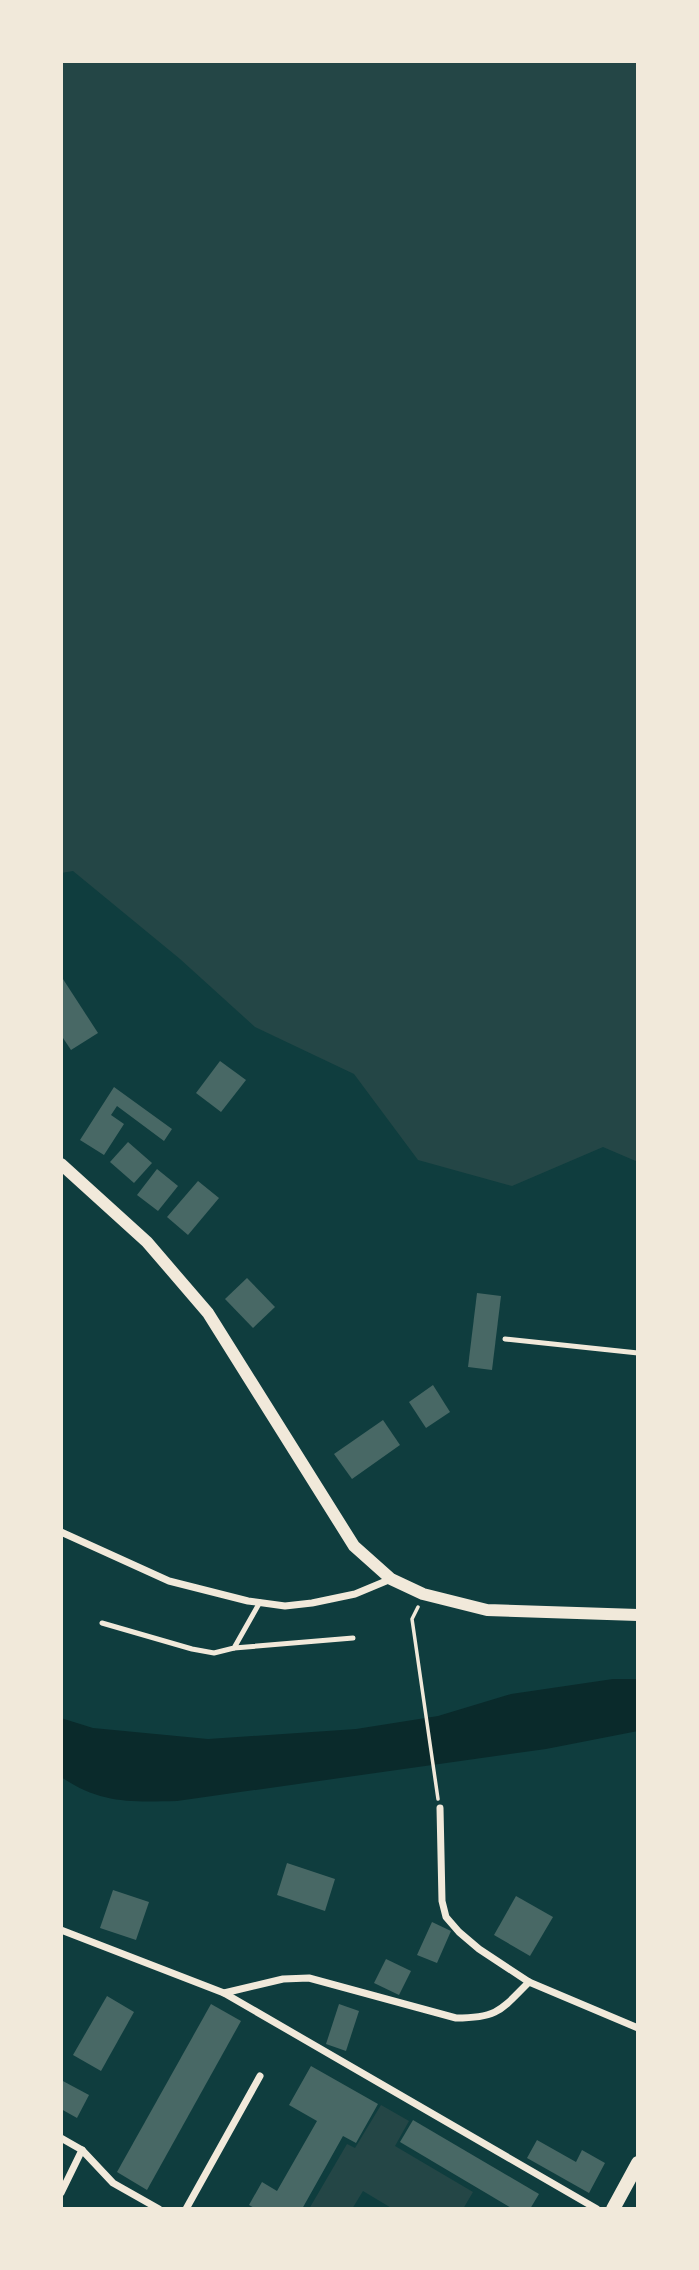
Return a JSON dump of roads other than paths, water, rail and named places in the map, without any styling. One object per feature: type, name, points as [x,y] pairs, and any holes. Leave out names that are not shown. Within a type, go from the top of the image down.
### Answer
[{"type":"main road","points":[[613,2209],[638,2163]]},
{"type":"street","points":[[61,1164],[147,1241],[208,1313],[354,1546],[391,1579],[423,1594],[487,1610],[638,1615]]},
{"type":"street","points":[[61,1532],[169,1581],[285,1606],[355,1594],[391,1579]]},
{"type":"street","points":[[440,1808],[442,1901],[446,1917],[459,1932],[479,1949],[529,1982],[638,2028]]},
{"type":"street","points":[[61,1930],[224,1993],[597,2209]]},
{"type":"street","points":[[224,1993],[273,1981],[309,1978],[456,2018],[481,2018],[493,2015],[504,2007],[529,1982]]},
{"type":"street","points":[[186,2209],[260,2076]]},
{"type":"street","points":[[61,2138],[82,2150],[113,2183],[159,2209]]},
{"type":"street","points":[[61,2193],[82,2150]]},
{"type":"lane","points":[[505,1339],[638,1353]]},
{"type":"lane","points":[[234,1648],[261,1602]]},
{"type":"lane","points":[[103,1623],[214,1653],[234,1648],[353,1638]]}]
